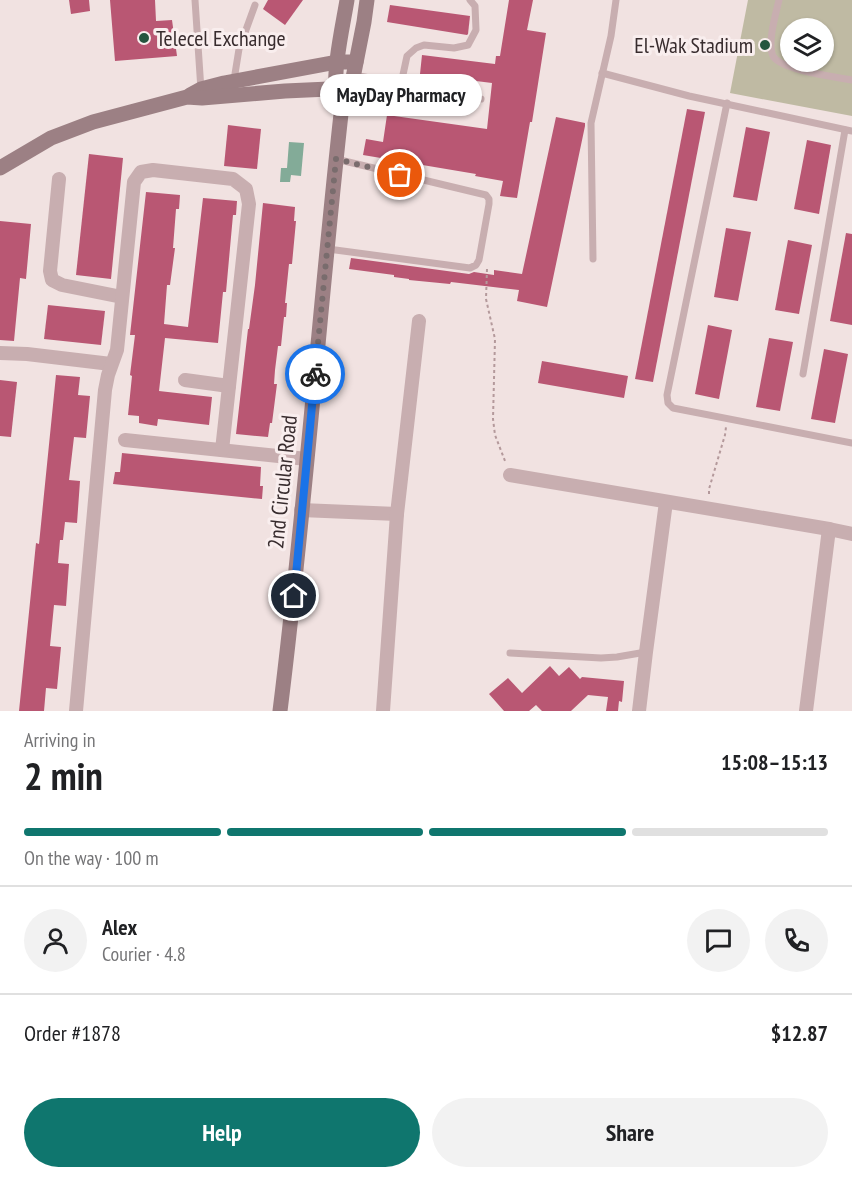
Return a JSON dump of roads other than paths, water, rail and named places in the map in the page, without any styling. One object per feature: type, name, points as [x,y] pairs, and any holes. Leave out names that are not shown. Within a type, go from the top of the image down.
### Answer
[{"type":"street","name":"2nd Circular Road","points":[[341,114],[335,88],[347,0]]},
{"type":"street","name":"2nd Circular Road","points":[[280,711],[292,617],[341,114],[354,75],[367,0]]},
{"type":"street","points":[[0,168],[51,138],[93,122],[197,95],[234,81],[338,62],[354,75],[335,88],[197,95]]},
{"type":"street","points":[[76,711],[105,390],[111,363],[117,350],[134,182],[141,172],[153,170],[234,178],[246,189],[249,204],[222,450]]},
{"type":"street","points":[[59,179],[50,271],[52,280],[62,285],[122,297]]},
{"type":"street","points":[[383,711],[398,514],[419,321]]},
{"type":"street","points":[[0,353],[111,363]]},
{"type":"street","points":[[185,380],[229,386]]},
{"type":"street","points":[[125,440],[307,459]]},
{"type":"street","points":[[510,475],[852,534]]},
{"type":"street","points":[[639,711],[666,502]]},
{"type":"street","points":[[301,510],[398,514]]},
{"type":"street","points":[[806,711],[829,529]]},
{"type":"lane","points":[[195,0],[197,95]]},
{"type":"lane","points":[[401,84],[407,56],[416,48],[424,45],[454,48],[468,45],[476,30],[475,6],[470,0]]},
{"type":"lane","points":[[593,259],[591,123],[611,36],[616,0]]},
{"type":"lane","points":[[779,0],[771,41],[773,56],[777,61],[786,66],[852,80]]},
{"type":"lane","points":[[234,81],[239,49],[255,5]]},
{"type":"lane","points":[[602,73],[689,96],[849,131],[803,374]]},
{"type":"lane","points":[[354,75],[481,99]]},
{"type":"lane","points":[[727,103],[667,396],[668,403],[673,408],[852,443]]},
{"type":"lane","points":[[328,249],[470,268],[476,266],[479,260],[489,204],[486,195],[336,159]]},
{"type":"lane","points":[[510,653],[616,657],[646,652]]},
{"type":"place","name":"Telecel Exchange","points":[[144,38]]},
{"type":"place","name":"El-Wak Stadium","points":[[765,45]]},
{"type":"place","name":"MayDay Pharmacy","points":[[400,175]]}]
